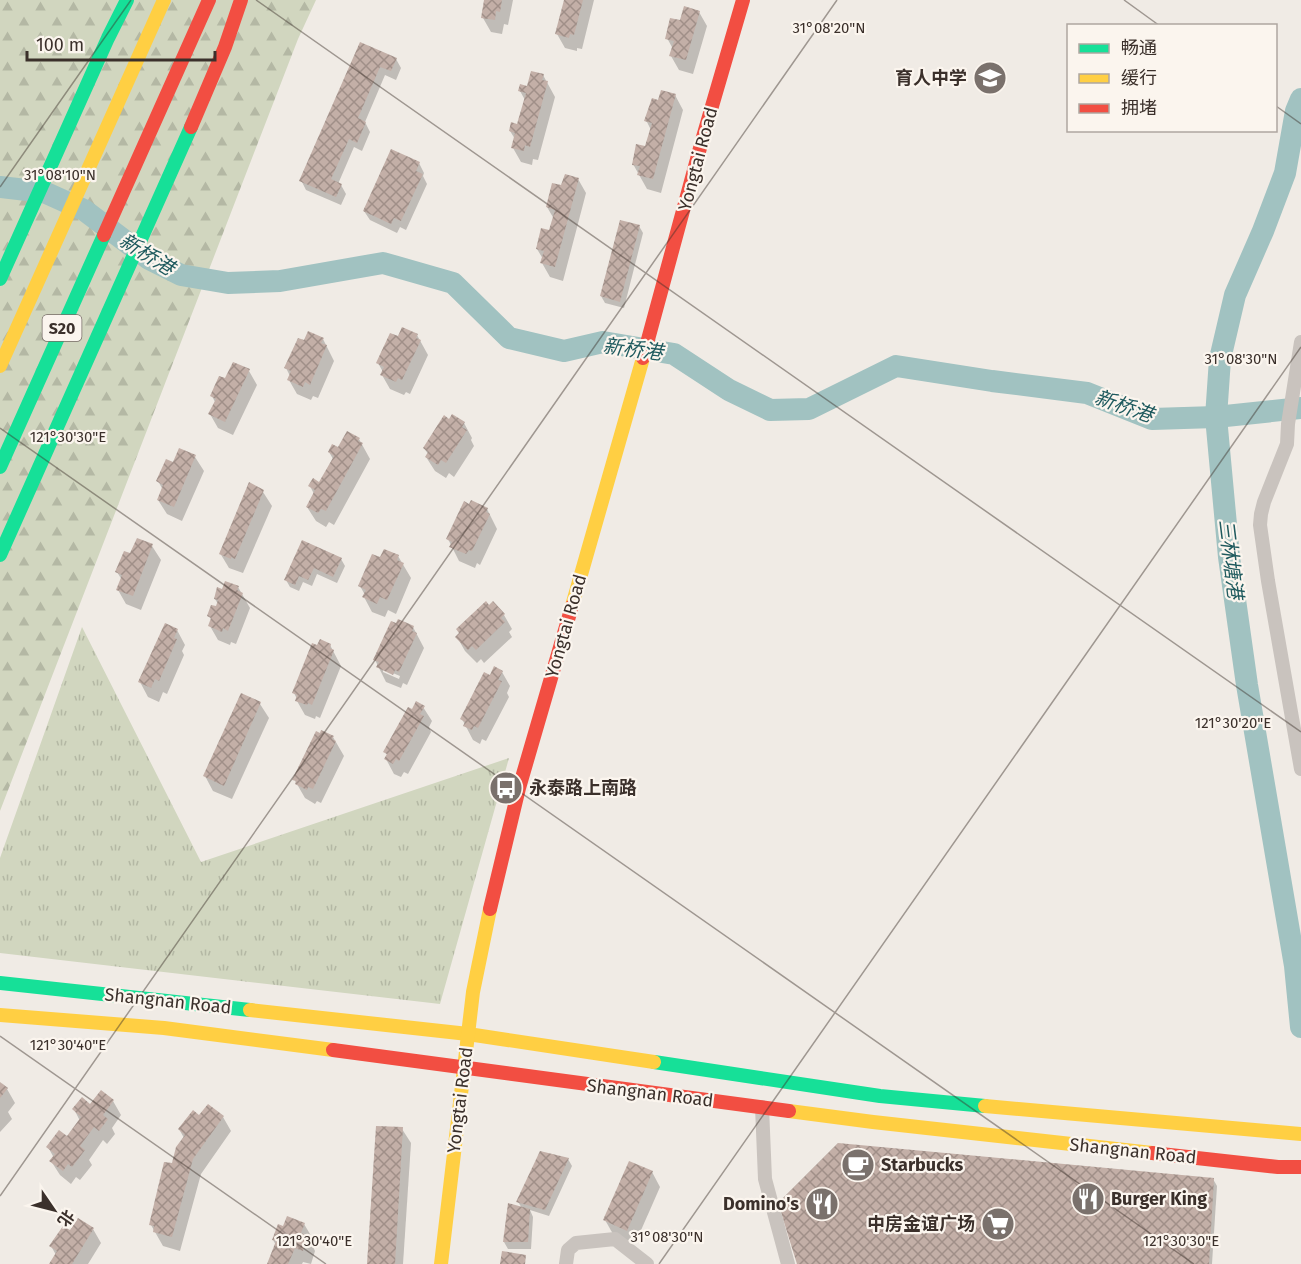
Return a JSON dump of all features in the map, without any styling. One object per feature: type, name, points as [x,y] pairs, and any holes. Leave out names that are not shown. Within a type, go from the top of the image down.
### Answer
[{"type":"main road","points":[[0,279],[127,0]]},
{"type":"main road","name":"S20","points":[[0,366],[164,0]]},
{"type":"main road","name":"S20","points":[[0,467],[209,0]]},
{"type":"main road","points":[[0,555],[210,85],[241,0]]},
{"type":"main road","name":"Yongtai Road","points":[[441,1264],[472,992],[486,924],[519,788],[657,310],[703,137],[743,0]]},
{"type":"main road","name":"Shangnan Road","points":[[0,983],[468,1034],[880,1096],[1301,1134]]},
{"type":"main road","name":"Shangnan Road","points":[[0,1015],[164,1028],[873,1122],[1278,1167],[1301,1167]]},
{"type":"street","points":[[1301,342],[1287,444],[1264,502],[1260,525],[1301,769]]},
{"type":"street","points":[[762,1107],[765,1179],[788,1264]]},
{"type":"street","points":[[566,1264],[568,1250],[576,1243],[615,1239],[647,1264]]},
{"type":"green space","points":[[0,0],[316,0],[298,39],[0,811]]},
{"type":"green space","points":[[82,627],[201,862],[509,758],[440,1004],[0,953],[0,858]]},
{"type":"building","points":[[484,0],[502,0],[500,12],[496,11],[495,20],[481,18]]},
{"type":"building","points":[[564,0],[583,0],[574,35],[570,34],[569,38],[555,34]]},
{"type":"building","points":[[684,6],[700,11],[686,60],[669,56],[674,41],[665,39],[670,18],[680,20]]},
{"type":"building","points":[[360,42],[397,58],[391,71],[380,67],[358,118],[366,122],[357,143],[349,139],[331,179],[342,184],[336,197],[299,181]]},
{"type":"building","points":[[531,71],[544,74],[542,80],[548,81],[530,147],[525,145],[524,151],[511,148],[515,133],[509,131],[511,122],[517,124],[526,93],[518,91],[520,84],[527,86]]},
{"type":"building","points":[[661,90],[676,94],[653,179],[637,175],[640,166],[632,165],[636,144],[645,146],[652,123],[644,121],[652,98],[658,100]]},
{"type":"building","points":[[391,149],[420,162],[416,171],[423,174],[401,221],[394,218],[391,224],[363,211]]},
{"type":"building","points":[[565,174],[579,178],[555,267],[540,263],[544,251],[536,249],[541,228],[549,230],[555,210],[546,207],[552,183],[561,185]]},
{"type":"building","points":[[620,220],[640,225],[620,302],[600,296]]},
{"type":"building","points":[[402,327],[418,334],[416,338],[421,340],[402,380],[398,378],[396,382],[380,375],[384,367],[376,363],[390,333],[398,336]]},
{"type":"building","points":[[308,331],[324,338],[321,343],[327,345],[310,385],[305,382],[303,387],[287,380],[291,371],[284,368],[298,338],[304,340]]},
{"type":"building","points":[[233,362],[250,369],[225,422],[208,414],[216,399],[210,396],[219,376],[225,378]]},
{"type":"building","points":[[452,414],[465,422],[462,427],[467,430],[446,463],[441,460],[438,465],[425,457],[428,452],[423,448],[444,415],[449,419]]},
{"type":"building","points":[[347,431],[360,438],[358,441],[363,443],[326,511],[321,509],[318,513],[306,507],[315,490],[308,486],[313,478],[319,482],[334,456],[328,452],[332,444],[338,447]]},
{"type":"building","points":[[179,448],[196,455],[174,507],[157,500],[163,485],[156,481],[166,459],[173,462]]},
{"type":"building","points":[[249,482],[264,490],[235,559],[231,557],[231,559],[219,554]]},
{"type":"building","points":[[471,500],[488,508],[486,512],[490,514],[472,551],[469,550],[466,554],[449,547],[452,542],[446,539],[464,501],[469,504]]},
{"type":"building","points":[[137,538],[153,544],[133,596],[116,590],[122,575],[115,572],[124,551],[130,553]]},
{"type":"building","points":[[302,540],[342,558],[333,577],[314,568],[308,580],[299,576],[295,585],[284,580]]},
{"type":"building","points":[[384,549],[399,555],[397,560],[404,563],[387,600],[380,597],[377,604],[362,597],[366,590],[358,586],[372,554],[380,557]]},
{"type":"building","points":[[225,581],[239,586],[237,590],[243,593],[228,631],[223,628],[222,632],[208,626],[211,618],[207,616],[211,605],[216,606],[218,600],[214,599],[217,587],[222,589]]},
{"type":"building","points":[[486,601],[489,605],[493,601],[505,614],[501,618],[505,622],[476,650],[472,646],[468,650],[455,637],[459,633],[456,629]]},
{"type":"building","points":[[398,619],[414,626],[412,631],[417,633],[399,672],[395,670],[393,675],[376,667],[379,662],[373,660],[391,621],[396,623]]},
{"type":"building","points":[[165,623],[178,629],[174,638],[177,639],[159,681],[155,679],[151,688],[138,682]]},
{"type":"building","points":[[320,639],[331,644],[330,648],[334,650],[312,705],[308,703],[307,705],[295,701],[297,695],[292,693],[312,643],[317,645]]},
{"type":"building","points":[[494,666],[503,671],[498,680],[502,681],[478,728],[474,726],[472,730],[463,726],[465,722],[460,719],[484,672],[490,675]]},
{"type":"building","points":[[241,693],[261,702],[224,786],[203,776]]},
{"type":"building","points":[[416,701],[425,706],[420,714],[424,716],[399,761],[396,759],[393,764],[384,759],[387,754],[383,752],[408,707],[412,709]]},
{"type":"building","points":[[321,730],[334,736],[332,739],[336,741],[313,789],[308,787],[307,790],[292,780],[316,731],[320,733]]},
{"type":"building","points":[[0,1082],[8,1088],[0,1098]]},
{"type":"building","points":[[101,1090],[114,1100],[103,1115],[108,1119],[99,1131],[94,1127],[80,1146],[85,1150],[72,1167],[68,1164],[63,1171],[49,1161],[55,1154],[46,1147],[59,1130],[67,1136],[81,1117],[72,1109],[82,1097],[90,1104]]},
{"type":"building","points":[[208,1104],[224,1116],[193,1159],[172,1237],[153,1232],[154,1226],[149,1225],[164,1162],[172,1163],[176,1147],[185,1135],[178,1129],[193,1110],[199,1115]]},
{"type":"building","points":[[376,1126],[403,1127],[395,1264],[367,1264]]},
{"type":"building","name":"中房金谊广场","points":[[838,1143],[1214,1178],[1209,1264],[797,1264],[778,1203]]},
{"type":"building","points":[[540,1151],[569,1158],[545,1210],[516,1202]]},
{"type":"building","points":[[629,1161],[653,1171],[627,1231],[603,1220]]},
{"type":"building","points":[[508,1203],[530,1209],[528,1242],[503,1242]]},
{"type":"building","points":[[287,1216],[305,1223],[301,1233],[308,1236],[303,1251],[295,1248],[288,1264],[267,1264],[276,1241],[272,1240],[278,1224],[283,1226]]},
{"type":"building","points":[[78,1218],[94,1228],[72,1264],[49,1264],[57,1251],[49,1246],[63,1226],[70,1230]]},
{"type":"building","points":[[502,1251],[526,1255],[525,1264],[500,1264]]},
{"type":"waterway","name":"三林塘港","points":[[1301,99],[1296,111],[1285,173],[1235,295],[1220,359],[1216,417],[1229,557],[1247,685],[1295,966],[1301,1027]]},
{"type":"waterway","name":"新桥港","points":[[0,187],[44,192],[84,210],[149,259],[181,275],[228,283],[280,281],[383,263],[453,283],[509,338],[564,351],[603,342],[674,354],[729,390],[770,410],[809,409],[896,366],[1087,393],[1152,419],[1216,417],[1301,408]]},
{"type":"traffic: fast","points":[[0,279],[127,0]]},
{"type":"traffic: fast","points":[[0,555],[191,127]]},
{"type":"traffic: fast","points":[[0,467],[104,235]]},
{"type":"traffic: fast","points":[[0,983],[250,1010]]},
{"type":"traffic: fast","points":[[654,1062],[880,1096],[985,1106]]},
{"type":"traffic: slow","points":[[0,366],[164,0]]},
{"type":"traffic: slow","points":[[572,606],[643,358]]},
{"type":"traffic: slow","points":[[441,1264],[473,992],[490,909]]},
{"type":"traffic: slow","points":[[250,1010],[468,1034],[654,1062]]},
{"type":"traffic: slow","points":[[0,1015],[164,1028],[333,1050]]},
{"type":"traffic: slow","points":[[985,1106],[1301,1134]]},
{"type":"traffic: slow","points":[[789,1111],[1152,1153]]},
{"type":"traffic: jam","points":[[104,235],[209,0]]},
{"type":"traffic: jam","points":[[191,127],[225,47],[241,0]]},
{"type":"traffic: jam","points":[[643,358],[743,0]]},
{"type":"traffic: jam","points":[[490,909],[519,788],[572,606]]},
{"type":"traffic: jam","points":[[333,1050],[789,1111]]},
{"type":"traffic: jam","points":[[1152,1153],[1278,1167],[1301,1167]]},
{"type":"place","name":"育人中学","points":[[990,78]]},
{"type":"place","name":"永泰路上南路","points":[[506,788]]},
{"type":"place","name":"Starbucks","points":[[858,1165]]},
{"type":"place","name":"Burger King","points":[[1088,1199]]},
{"type":"place","name":"Domino's","points":[[822,1204]]},
{"type":"place","name":"中房金谊广场","points":[[998,1224]]}]
